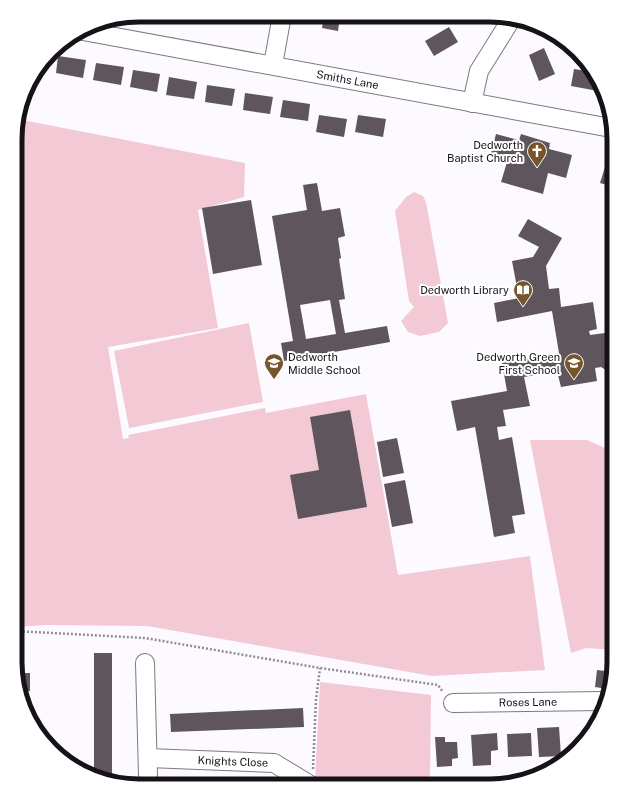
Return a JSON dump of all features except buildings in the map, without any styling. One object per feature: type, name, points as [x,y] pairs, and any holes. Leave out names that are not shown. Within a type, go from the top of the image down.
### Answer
[{"type":"street","points":[[273,65],[281,22]]},
{"type":"street","points":[[472,103],[479,71],[508,24]]},
{"type":"street","name":"Smiths Lane","points":[[97,30],[192,51],[606,127]]},
{"type":"street","name":"Knights Close","points":[[145,662],[151,686],[148,767],[274,763],[302,779]]},
{"type":"street","name":"Roses Lane","points":[[453,703],[601,700]]},
{"type":"path","points":[[22,631],[145,638],[320,668],[438,685],[453,703]]},
{"type":"path","points":[[312,779],[316,700],[320,668]]},
{"type":"shaded area","points":[[24,120],[245,163],[244,197],[198,210],[218,328],[108,347],[123,439],[129,438],[128,435],[265,408],[266,413],[366,394],[398,575],[530,556],[545,670],[432,676],[147,626],[47,625],[22,627],[22,139]]},
{"type":"shaded area","points":[[414,192],[423,196],[426,202],[448,323],[439,332],[420,336],[408,332],[401,321],[414,307],[409,301],[395,211],[406,197]]},
{"type":"shaded area","points":[[249,323],[263,402],[129,428],[114,351]]},
{"type":"shaded area","points":[[530,440],[587,440],[607,449],[607,650],[586,648],[571,653]]},
{"type":"shaded area","points":[[320,682],[431,695],[430,779],[315,779]]},
{"type":"place","name":"Dedworth Baptist Church","points":[[537,168]]},
{"type":"place","name":"Dedworth Library","points":[[523,307]]},
{"type":"place","name":"Dedworth Middle School","points":[[274,380]]},
{"type":"place","name":"Dedworth Green First School","points":[[574,380]]}]
